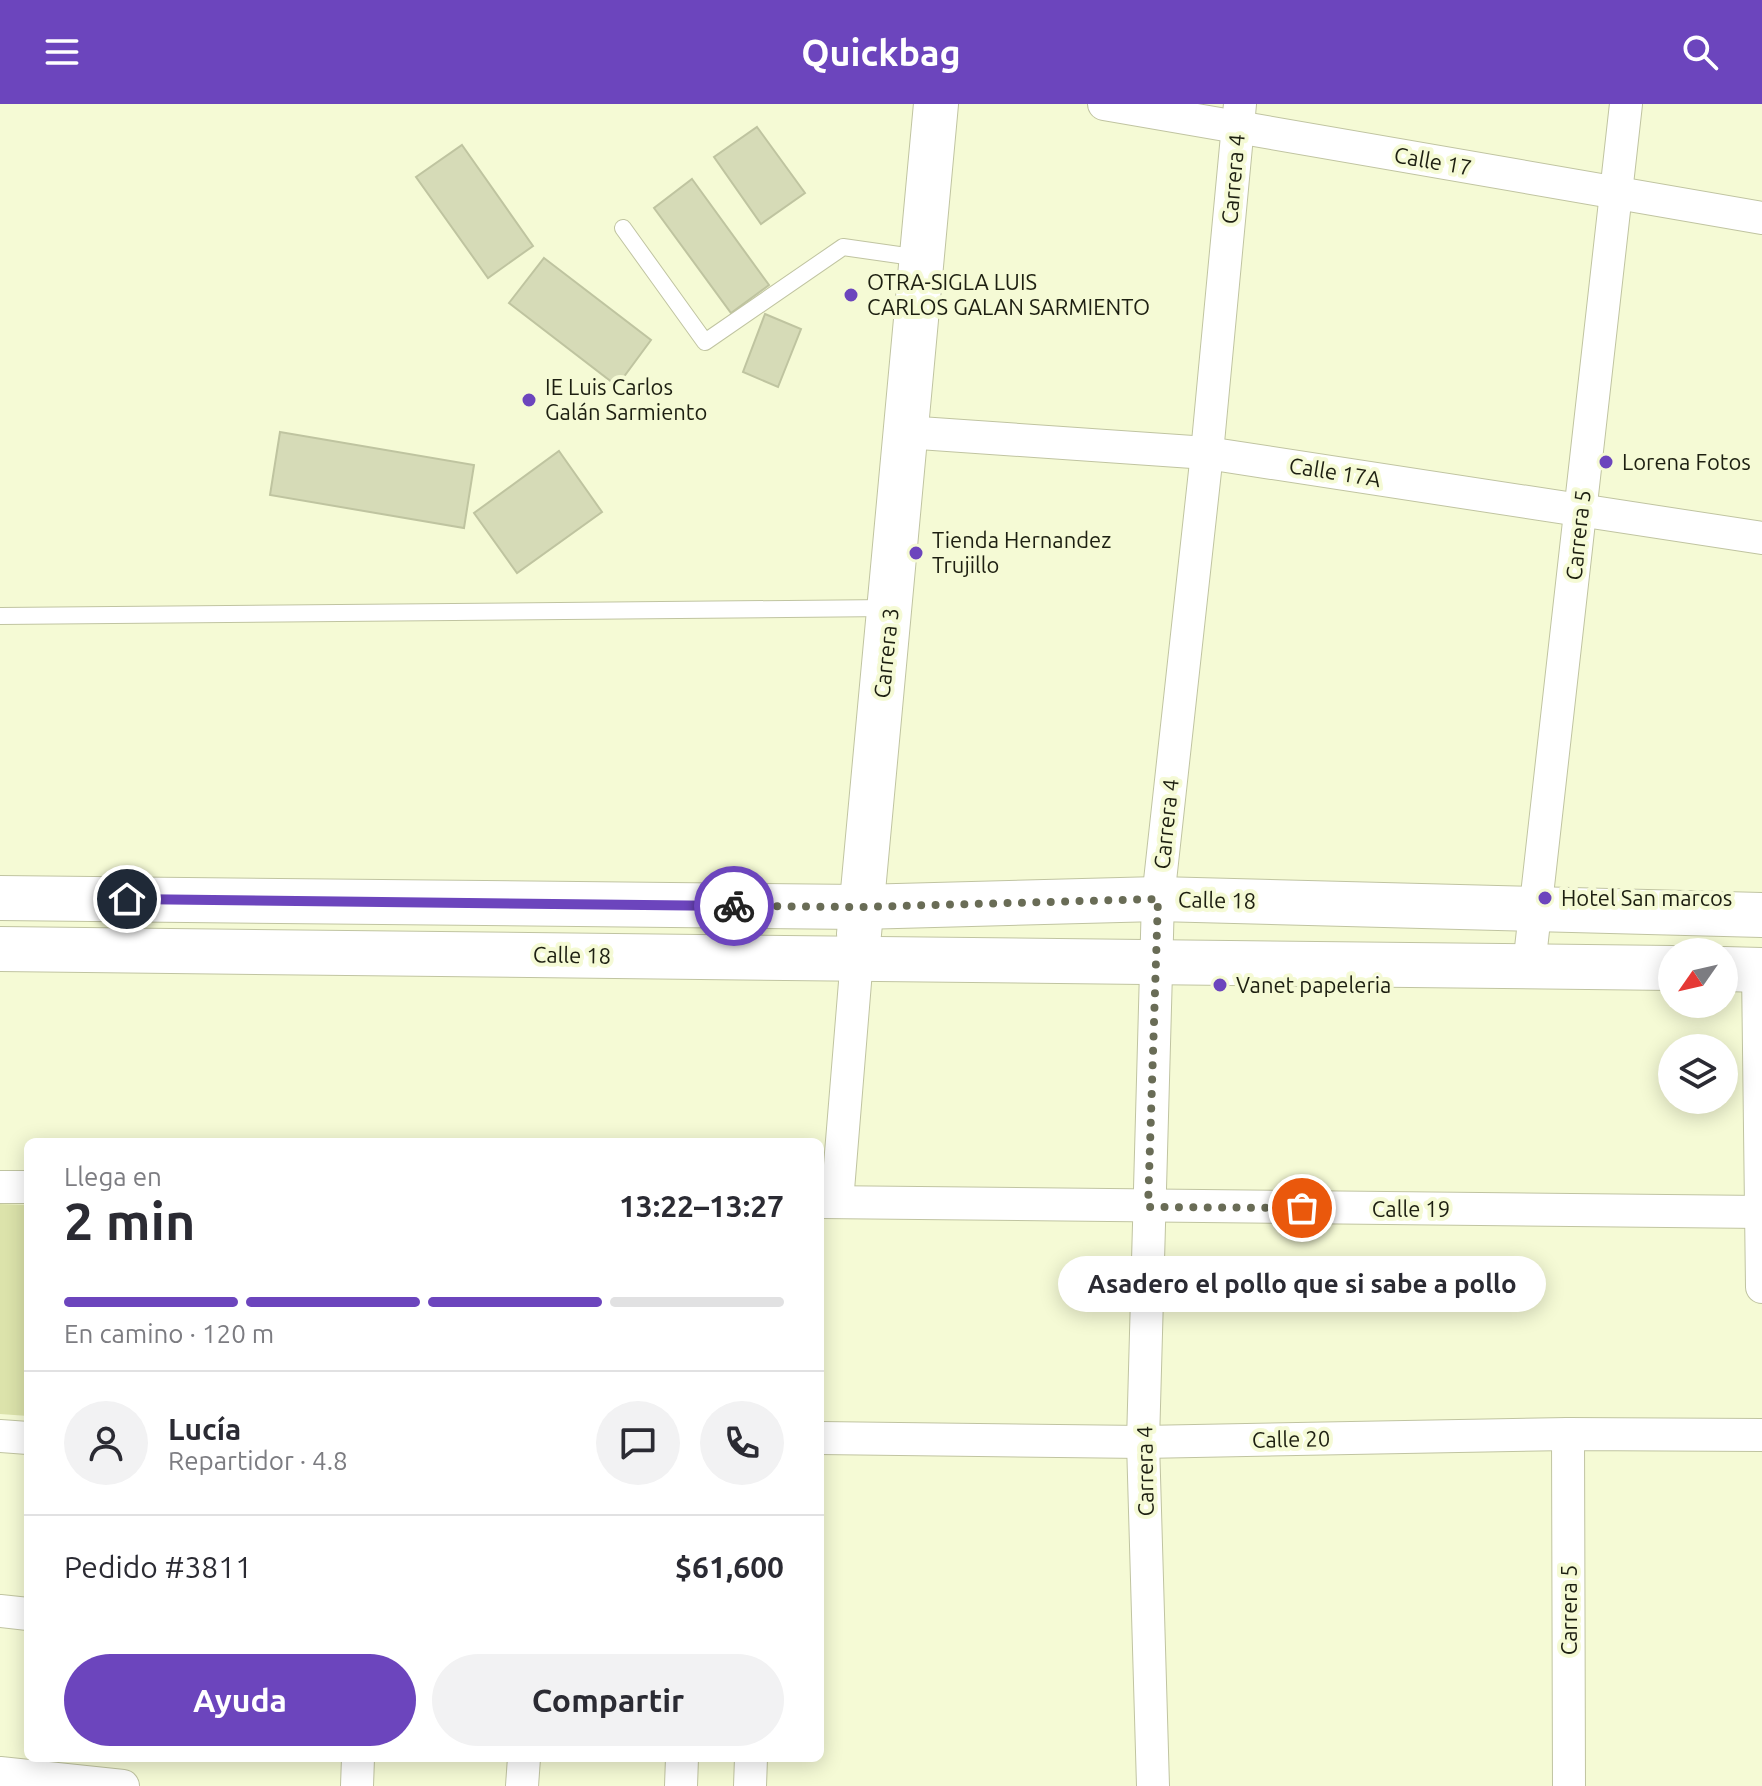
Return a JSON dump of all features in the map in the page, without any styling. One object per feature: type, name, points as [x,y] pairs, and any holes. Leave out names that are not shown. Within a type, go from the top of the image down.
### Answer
[{"type":"main road","name":"Carrera 3","points":[[857,958],[936,104]]},
{"type":"main road","name":"Calle 18","points":[[0,898],[860,907],[1158,899],[1762,915]]},
{"type":"main road","name":"Calle 18","points":[[0,949],[1658,968]]},
{"type":"street","name":"Calle 17","points":[[1104,104],[1239,116],[1616,193],[1762,218]]},
{"type":"street","name":"Carrera 5","points":[[1529,966],[1626,104]]},
{"type":"street","name":"Carrera 4","points":[[1153,1786],[1143,1442],[1158,899],[1207,453],[1239,116]]},
{"type":"street","name":"Calle 17A","points":[[905,432],[1207,453],[1762,538]]},
{"type":"street","name":"Carrera 3","points":[[828,1202],[857,958]]},
{"type":"street","points":[[1748,969],[1762,1212],[1762,1287]]},
{"type":"street","points":[[0,1187],[24,1187]]},
{"type":"street","name":"Calle 19","points":[[828,1202],[1762,1212]]},
{"type":"street","name":"Carrera 5","points":[[1568,1434],[1569,1786]]},
{"type":"street","name":"Calle 20","points":[[824,1438],[1143,1442],[1568,1434],[1762,1435]]},
{"type":"street","points":[[0,1436],[24,1438]]},
{"type":"street","points":[[0,1611],[24,1614]]},
{"type":"street","points":[[357,1786],[358,1762]]},
{"type":"street","points":[[522,1786],[524,1762]]},
{"type":"street","points":[[681,1786],[682,1762]]},
{"type":"street","points":[[750,1786],[751,1762]]},
{"type":"street","points":[[0,1773],[123,1786]]},
{"type":"lane","points":[[623,228],[705,342],[843,247],[922,258]]},
{"type":"lane","points":[[0,616],[891,608]]},
{"type":"green space","points":[[0,1204],[24,1205],[24,1416],[0,1414]]},
{"type":"building","points":[[757,127],[805,193],[761,224],[714,157]]},
{"type":"building","points":[[462,145],[533,246],[488,278],[416,177]]},
{"type":"building","points":[[692,179],[769,285],[731,313],[654,208]]},
{"type":"building","points":[[544,258],[651,340],[617,386],[509,303]]},
{"type":"building","points":[[765,314],[801,329],[778,387],[743,372]]},
{"type":"building","points":[[280,432],[474,465],[464,528],[270,495]]},
{"type":"building","points":[[559,451],[602,512],[517,573],[474,513]]},
{"type":"way so far","points":[[734,906],[860,907],[1158,899],[1148,1207],[1302,1208]]},
{"type":"place","name":"OTRA-SIGLA LUIS CARLOS GALAN SARMIENTO","points":[[851,295]]},
{"type":"place","name":"IE Luis Carlos Galán Sarmiento","points":[[529,400]]},
{"type":"place","name":"Lorena Fotos","points":[[1606,462]]},
{"type":"place","name":"Tienda Hernandez Trujillo","points":[[916,553]]},
{"type":"place","name":"Hotel San marcos","points":[[1545,898]]},
{"type":"place","name":"Vanet papeleria","points":[[1220,985]]},
{"type":"place","name":"Asadero el pollo que si sabe a pollo","points":[[1302,1208]]},
{"type":"route","points":[[127,899],[734,906]]}]
